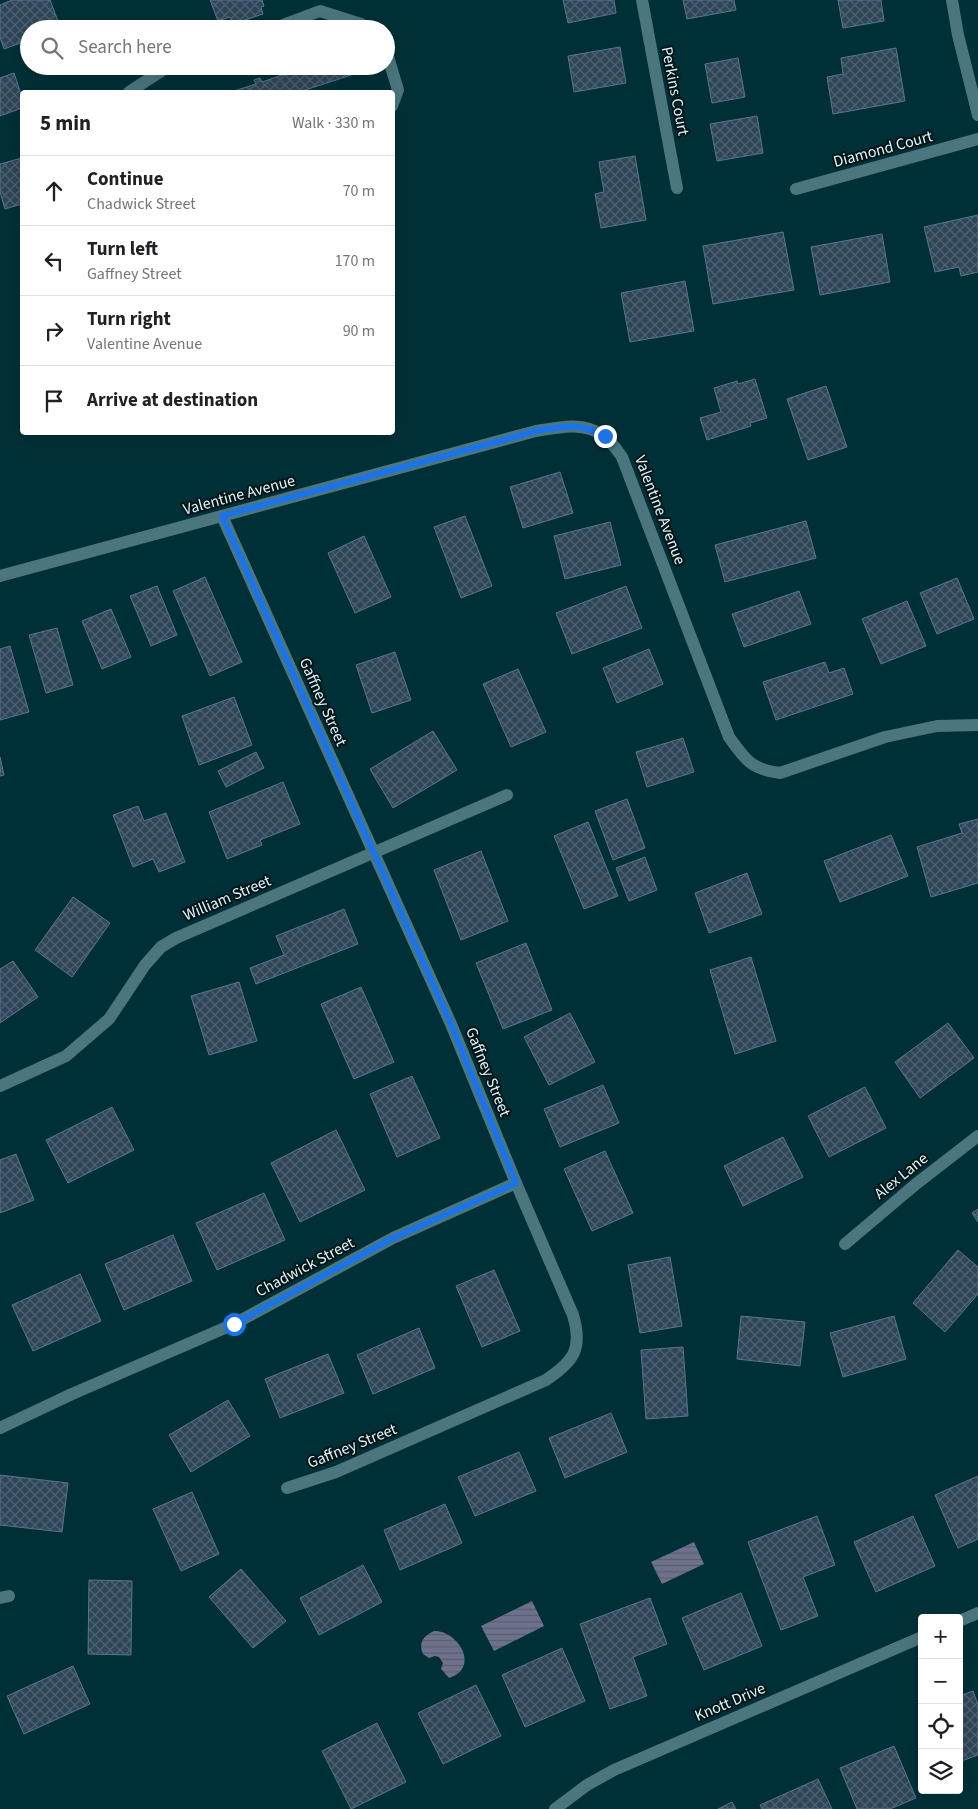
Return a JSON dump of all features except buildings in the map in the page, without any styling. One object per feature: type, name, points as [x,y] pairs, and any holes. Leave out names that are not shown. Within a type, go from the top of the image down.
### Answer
[{"type":"street","name":"Perkins Court","points":[[642,0],[677,188]]},
{"type":"street","points":[[952,0],[958,35],[978,115]]},
{"type":"street","points":[[290,20],[319,6],[352,20]]},
{"type":"street","points":[[131,90],[155,75]]},
{"type":"street","points":[[394,75],[398,90],[395,98]]},
{"type":"street","name":"Diamond Court","points":[[796,190],[978,139]]},
{"type":"street","name":"Valentine Avenue","points":[[0,576],[536,431],[568,425],[590,428],[605,436],[622,457],[729,737],[746,761],[767,771],[780,773],[885,737],[937,726],[978,725]]},
{"type":"street","name":"Gaffney Street","points":[[222,516],[451,1024],[516,1183],[573,1315],[578,1332],[575,1351],[562,1368],[546,1380],[336,1472],[287,1488]]},
{"type":"street","name":"William Street","points":[[0,1086],[66,1056],[109,1019],[145,965],[161,947],[176,938],[507,794]]},
{"type":"street","name":"Alex Lane","points":[[846,1244],[916,1184],[978,1136]]},
{"type":"street","name":"Chadwick Street","points":[[0,1428],[72,1394],[234,1324],[393,1238],[516,1183]]},
{"type":"street","points":[[963,1619],[978,1613]]},
{"type":"street","name":"Knott Drive","points":[[542,1809],[556,1808],[587,1784],[614,1770],[918,1639]]},
{"type":"water","points":[[694,1542],[704,1564],[662,1584],[651,1562]]},
{"type":"water","points":[[532,1601],[544,1626],[494,1651],[481,1626]]},
{"type":"water","points":[[434,1631],[443,1632],[458,1643],[465,1658],[464,1666],[459,1673],[449,1678],[441,1669],[443,1663],[439,1657],[429,1658],[423,1654],[422,1640]]},
{"type":"route","points":[[234,1324],[393,1238],[516,1183],[451,1024],[222,516],[536,431],[568,425],[590,428],[605,436]]}]
